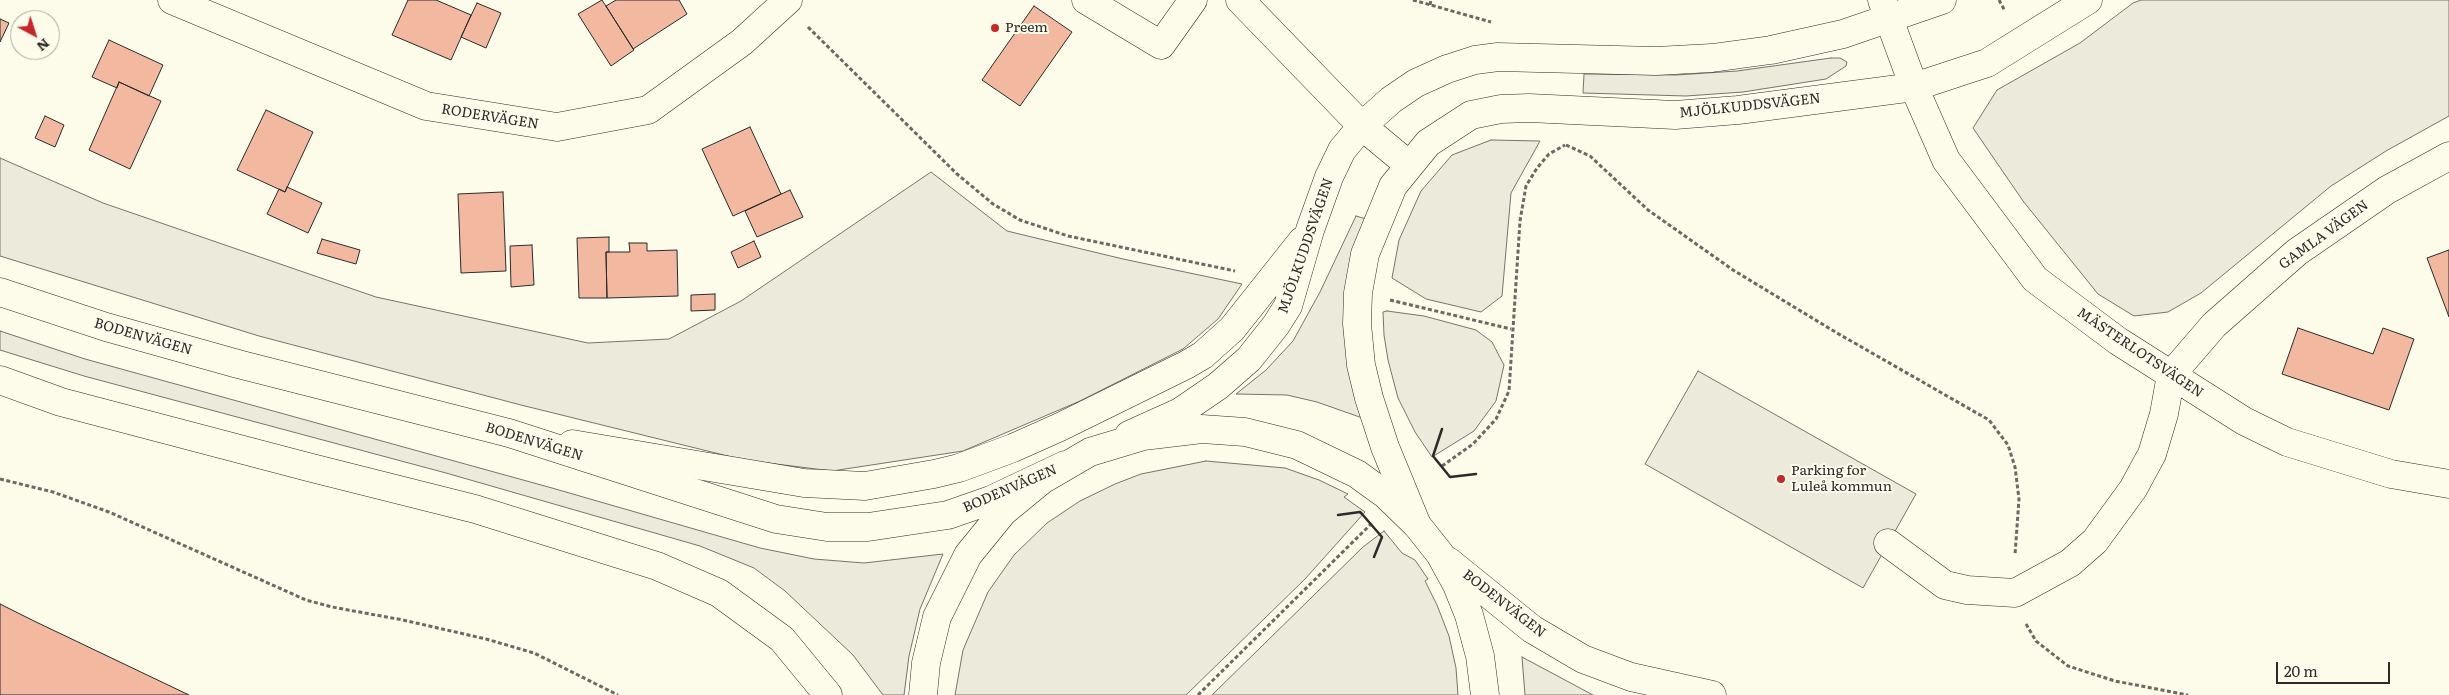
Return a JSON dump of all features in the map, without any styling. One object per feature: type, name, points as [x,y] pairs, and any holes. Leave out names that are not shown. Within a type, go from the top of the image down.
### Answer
[{"type":"street","name":"RODERVÄGEN","points":[[172,0],[426,106],[557,127],[648,110],[742,42],[788,0]]},
{"type":"street","points":[[1086,0],[1161,45],[1193,0]]},
{"type":"street","points":[[1240,0],[1362,126],[1409,165]]},
{"type":"street","name":"MJÖLKUDDSVÄGEN","points":[[1090,452],[1180,412],[1218,386],[1249,359],[1276,325],[1288,306],[1310,230],[1329,177],[1342,150],[1362,126],[1391,100],[1416,83],[1447,69],[1475,60],[1498,57],[1656,61],[1712,58],[1806,44],[1885,9],[1942,0]]},
{"type":"street","name":"MJÖLKUDDSVÄGEN","points":[[1417,525],[1384,447],[1369,398],[1361,365],[1357,324],[1358,293],[1365,254],[1393,186],[1428,143],[1451,126],[1471,115],[1501,109],[1528,108],[1676,115],[1738,110],[1914,86],[1987,63],[2088,0]]},
{"type":"street","name":"MÄSTERLOTSVÄGEN","points":[[1885,9],[1914,86],[1946,160],[2035,279],[2118,341],[2244,421],[2288,442],[2391,474],[2449,484]]},
{"type":"street","name":"GAMLA VÄGEN","points":[[2171,375],[2214,326],[2297,252],[2387,190],[2449,156]]},
{"type":"street","points":[[509,433],[735,474],[804,483],[865,486],[959,468],[1029,441],[1186,365],[1202,355],[1232,329],[1310,230]]},
{"type":"street","name":"BODENVÄGEN","points":[[0,292],[106,327],[238,364],[509,433],[776,519],[828,528],[868,527],[948,515],[991,500],[1065,465]]},
{"type":"street","points":[[1888,543],[1945,584],[1968,590],[2014,593],[2070,563],[2095,541],[2133,489],[2152,454],[2164,414],[2171,375]]},
{"type":"street","points":[[0,380],[61,402],[476,509],[657,566],[719,593],[782,639],[828,695]]},
{"type":"street","points":[[923,695],[926,663],[937,617],[968,555],[1003,512],[1042,480],[1090,452],[1143,436],[1202,429],[1246,432],[1297,445],[1357,474],[1386,495],[1417,525],[1440,554],[1457,585],[1469,615],[1480,656],[1485,695]]},
{"type":"street","name":"BODENVÄGEN","points":[[1440,554],[1532,629],[1583,659],[1631,678],[1712,695]]},
{"type":"path","points":[[1413,0],[1430,5],[1430,0]]},
{"type":"path","points":[[806,26],[958,174],[993,204],[1020,220],[1068,236],[1243,272]]},
{"type":"path","points":[[1442,466],[1473,444],[1496,419],[1509,391],[1520,221],[1526,186],[1549,154],[1566,145],[1590,156],[1648,210],[1733,270],[1837,333],[1988,420],[2008,444],[2015,466],[2019,499],[2014,593],[2017,605],[2036,641],[2068,666],[2115,681],[2188,695]]},
{"type":"path","points":[[1380,298],[1512,329]]},
{"type":"path","points":[[0,479],[53,492],[109,512],[306,600],[332,608],[403,620],[477,637],[534,653],[618,695]]},
{"type":"path","points":[[1198,695],[1371,524]]},
{"type":"shaded area","points":[[2141,0],[2449,0],[2449,116],[2386,151],[2331,186],[2201,293],[2168,312],[2134,316],[2098,294],[2023,201],[1973,128],[1997,90],[2080,43],[2133,3]]},
{"type":"shaded area","points":[[1840,58],[1847,62],[1846,66],[1826,79],[1743,92],[1686,96],[1583,93],[1584,74],[1676,75],[1737,71]]},
{"type":"shaded area","points":[[1491,140],[1540,141],[1511,193],[1502,296],[1481,312],[1426,299],[1392,278],[1399,240],[1421,191],[1452,155]]},
{"type":"shaded area","points":[[0,158],[103,203],[376,297],[588,343],[669,339],[741,301],[931,172],[1007,231],[1123,259],[1242,284],[1218,319],[1183,349],[1080,401],[963,451],[832,471],[744,460],[521,405],[259,336],[0,256]]},
{"type":"shaded area","points":[[1356,216],[1366,219],[1368,420],[1317,402],[1287,395],[1236,394],[1266,370],[1293,341],[1320,292]]},
{"type":"shaded area","points":[[1383,312],[1424,316],[1476,330],[1492,342],[1504,365],[1496,401],[1474,431],[1432,457],[1415,432],[1398,398],[1388,360],[1384,335]]},
{"type":"shaded area","points":[[0,331],[85,359],[552,488],[760,548],[814,559],[864,563],[943,554],[920,609],[909,656],[904,695],[883,695],[853,655],[785,591],[754,568],[700,546],[446,473],[84,376],[0,350]]},
{"type":"shaded area","name":"Parking for Luleå kommun","points":[[1698,371],[1916,494],[1863,588],[1645,464]]},
{"type":"shaded area","points":[[1206,461],[1285,468],[1319,480],[1348,494],[1344,497],[1365,512],[1305,579],[1186,695],[955,695],[963,650],[988,592],[1014,555],[1047,523],[1080,501],[1115,484],[1141,474]]},
{"type":"shaded area","points":[[1384,531],[1402,553],[1415,560],[1428,579],[1425,581],[1449,636],[1456,668],[1458,695],[1212,695],[1363,547]]},
{"type":"shaded area","points":[[1522,657],[1593,695],[1525,695]]},
{"type":"building","points":[[408,0],[436,0],[471,15],[451,60],[392,35]]},
{"type":"building","points":[[602,0],[634,50],[611,66],[578,14]]},
{"type":"building","points":[[616,0],[679,0],[687,14],[633,49],[606,6]]},
{"type":"building","points":[[477,3],[501,13],[486,48],[461,37]]},
{"type":"building","points":[[1034,6],[1072,32],[1020,106],[982,80]]},
{"type":"building","points":[[0,19],[9,23],[0,42]]},
{"type":"building","points":[[109,40],[163,65],[149,96],[119,82],[117,88],[92,77]]},
{"type":"building","points":[[119,82],[161,101],[130,169],[89,150]]},
{"type":"building","points":[[266,110],[313,132],[285,192],[237,170]]},
{"type":"building","points":[[45,116],[64,125],[55,147],[35,138]]},
{"type":"building","points":[[750,127],[781,194],[733,216],[702,149]]},
{"type":"building","points":[[287,187],[322,203],[308,233],[267,214],[279,189],[285,192]]},
{"type":"building","points":[[790,190],[803,217],[757,237],[745,211]]},
{"type":"building","points":[[503,192],[506,271],[461,273],[458,194]]},
{"type":"building","points":[[609,237],[609,252],[606,252],[607,298],[579,298],[577,238]]},
{"type":"building","points":[[322,239],[360,250],[356,264],[317,253]]},
{"type":"building","points":[[754,241],[761,257],[738,268],[731,252]]},
{"type":"building","points":[[629,243],[647,243],[647,251],[677,250],[678,296],[607,298],[606,252],[630,252]]},
{"type":"building","points":[[532,245],[534,285],[511,287],[510,246]]},
{"type":"building","points":[[2449,250],[2449,317],[2427,258]]},
{"type":"building","points":[[715,294],[715,310],[691,311],[691,295]]},
{"type":"building","points":[[2298,328],[2373,354],[2383,328],[2414,339],[2389,410],[2282,374]]},
{"type":"building","points":[[0,604],[34,621],[189,695],[0,695]]},
{"type":"wall","points":[[1442,429],[1433,456],[1450,477],[1476,474]]},
{"type":"wall","points":[[1338,515],[1360,512],[1382,537],[1374,557]]},
{"type":"place","name":"Preem","points":[[995,28]]},
{"type":"place","name":"Parking for Luleå kommun","points":[[1781,479]]}]
